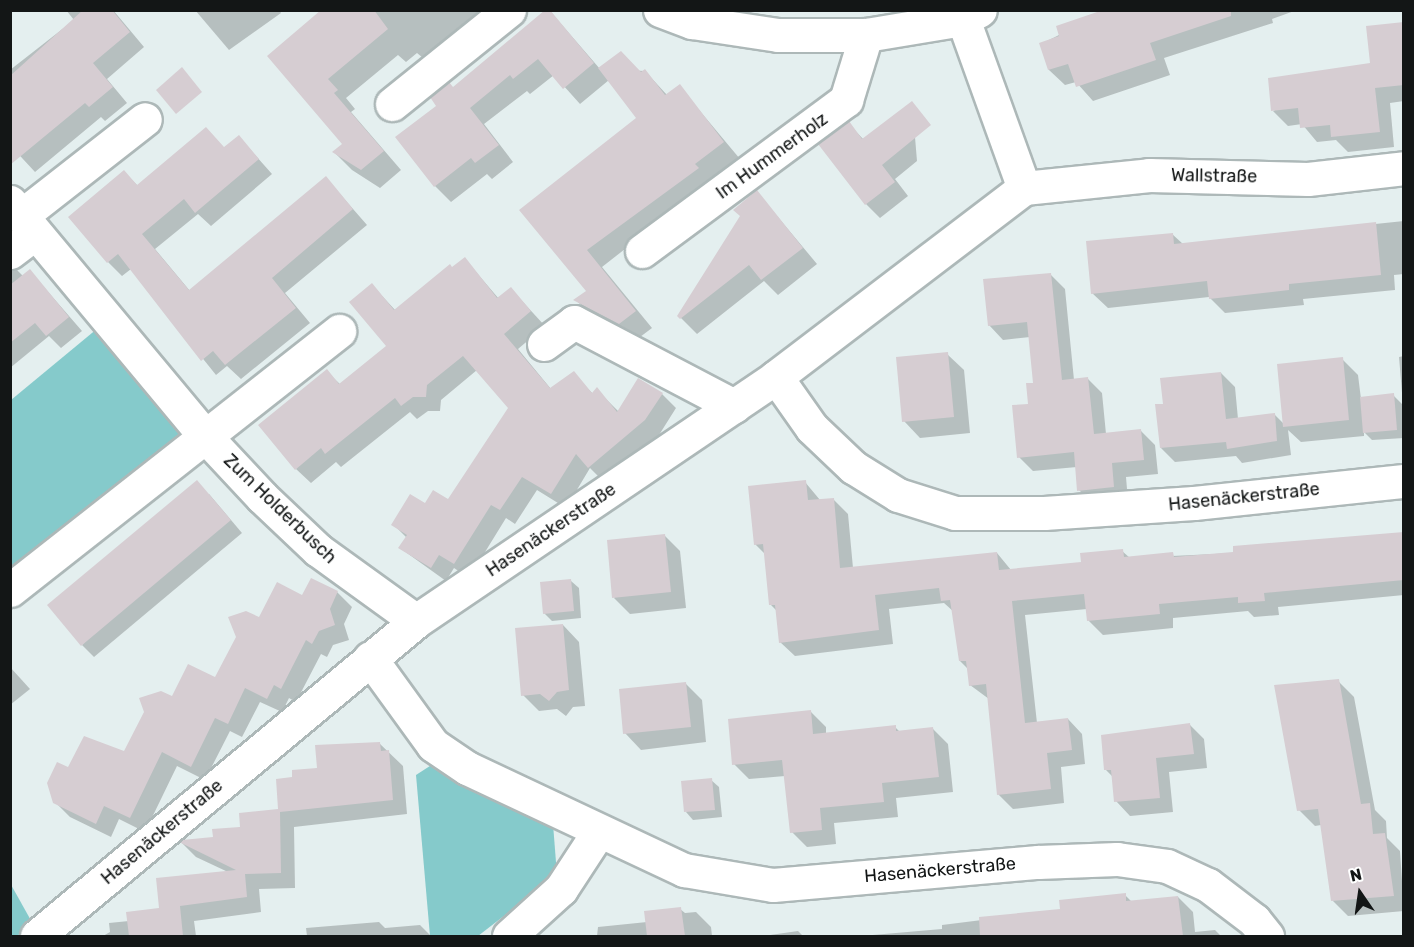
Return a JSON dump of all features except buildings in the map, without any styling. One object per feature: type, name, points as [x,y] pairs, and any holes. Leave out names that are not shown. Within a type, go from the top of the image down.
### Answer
[{"type":"street","points":[[392,104],[508,10]]},
{"type":"street","points":[[660,10],[692,21],[778,35],[866,35],[972,15],[1024,188]]},
{"type":"street","name":"Im Hummerholz","points":[[642,251],[846,100],[866,35]]},
{"type":"street","name":"Zum Holderbusch","points":[[145,119],[19,226],[205,436],[318,550],[416,621]]},
{"type":"street","name":"Wallstraße","points":[[1024,188],[1149,175],[1308,179],[1404,168]]},
{"type":"street","name":"Hasenäckerstraße","points":[[37,936],[416,621],[776,377],[1024,188]]},
{"type":"street","points":[[544,344],[574,322],[734,405]]},
{"type":"street","points":[[10,590],[339,331]]},
{"type":"street","name":"Hasenäckerstraße","points":[[776,377],[812,428],[853,467],[898,495],[955,513],[1044,513],[1171,505],[1404,481]]},
{"type":"street","name":"Hasenäckerstraße","points":[[370,658],[433,745],[467,768],[684,870],[773,885],[1038,862],[1117,859],[1167,866],[1208,885],[1254,920],[1267,936]]},
{"type":"street","points":[[509,936],[561,889],[599,831]]},
{"type":"shaded area","points":[[98,328],[186,433],[11,581],[11,400]]},
{"type":"shaded area","points":[[433,764],[553,824],[557,875],[478,936],[430,936],[416,775]]},
{"type":"shaded area","points":[[10,883],[33,924],[17,936],[11,936]]}]
